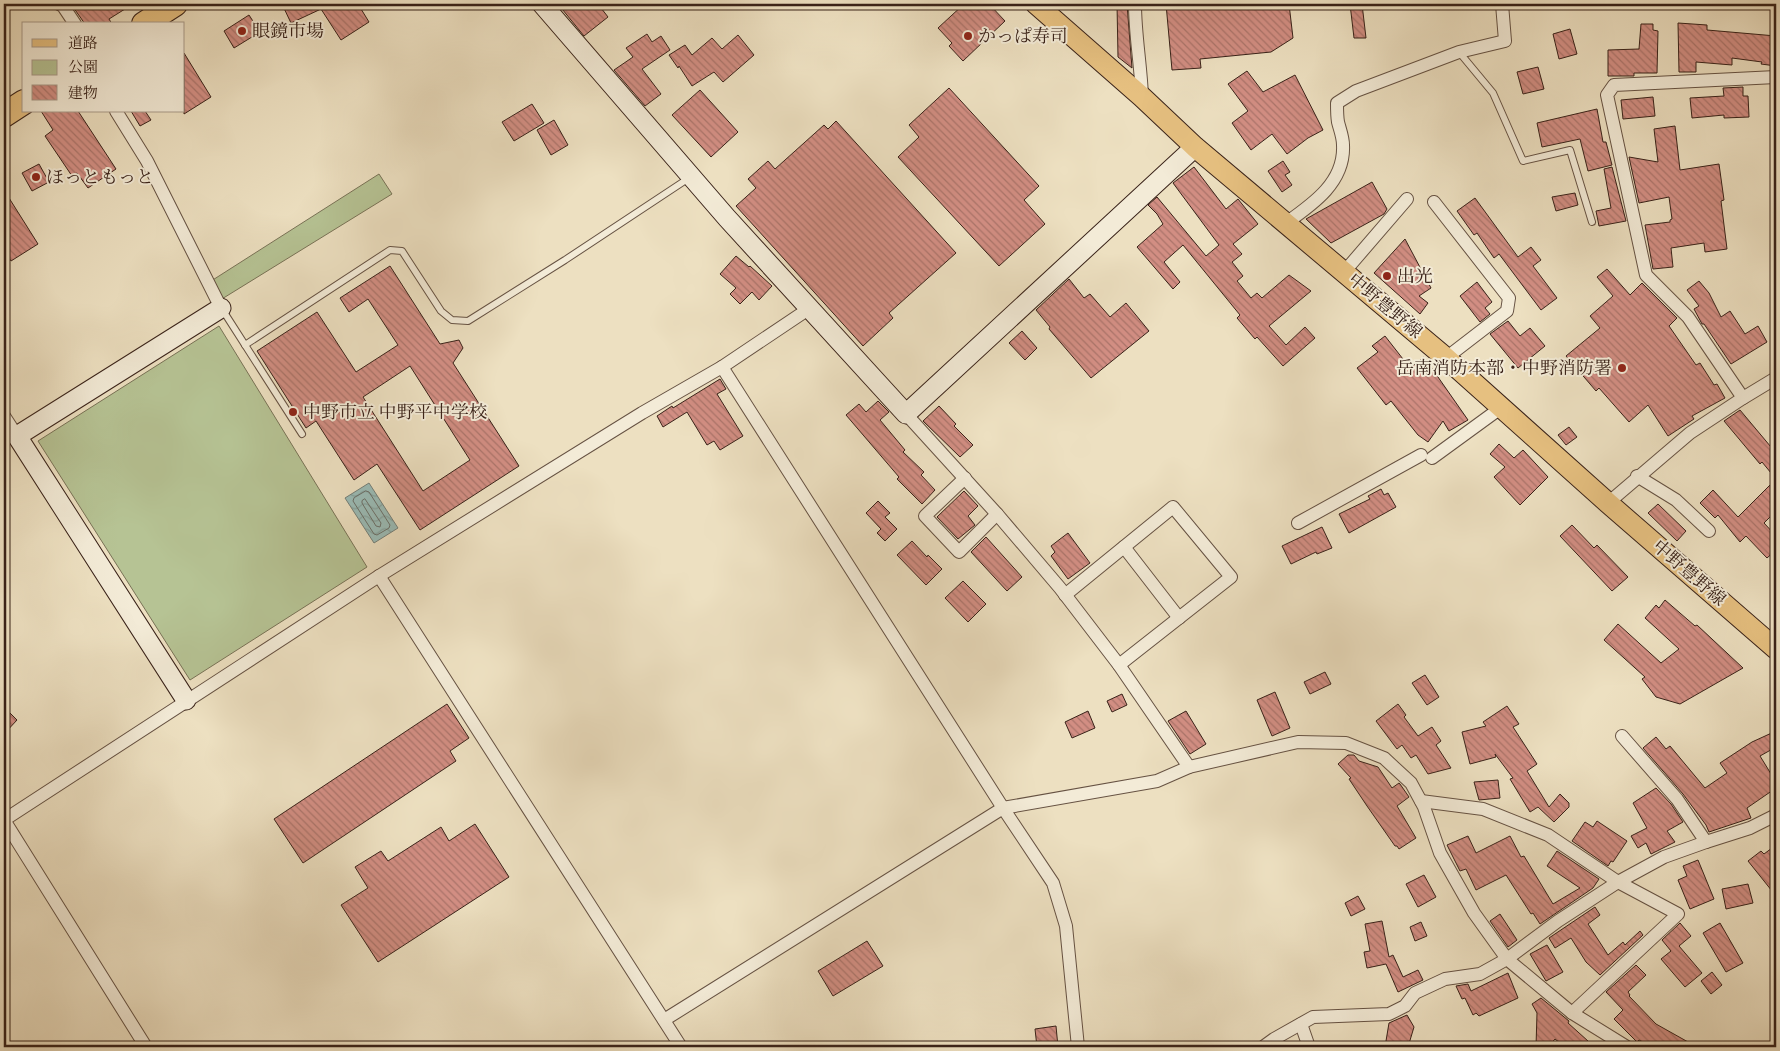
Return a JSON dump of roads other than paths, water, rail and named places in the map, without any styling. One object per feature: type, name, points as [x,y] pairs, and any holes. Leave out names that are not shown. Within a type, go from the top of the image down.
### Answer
[{"type":"highway","points":[[147,22],[175,4]]},
{"type":"highway","points":[[4,115],[22,103]]},
{"type":"main road","name":"中野豊野線","points":[[1036,4],[1195,146],[1446,358],[1608,503],[1776,649]]},
{"type":"street","points":[[59,4],[63,6],[74,22]]},
{"type":"street","points":[[542,4],[727,218],[998,514],[1065,595],[1119,665],[1189,767]]},
{"type":"street","points":[[1135,4],[1135,33],[1141,68],[1142,97]]},
{"type":"street","points":[[1286,223],[1322,196],[1335,179],[1343,158],[1343,143],[1338,120],[1337,103],[1356,91],[1458,52],[1505,41],[1502,4]]},
{"type":"street","points":[[1743,398],[1688,317],[1646,274],[1607,95],[1614,85],[1776,77]]},
{"type":"street","points":[[17,436],[221,308],[147,161],[117,112]]},
{"type":"street","points":[[906,414],[1195,146]]},
{"type":"street","points":[[1345,271],[1407,199]]},
{"type":"street","points":[[1434,202],[1509,298],[1506,312],[1446,358]]},
{"type":"street","points":[[146,1047],[4,820],[379,576],[642,413],[722,367],[810,308]]},
{"type":"street","points":[[722,367],[1003,808],[1053,883],[1066,926],[1078,1047]]},
{"type":"street","points":[[1608,503],[1690,432],[1776,378]]},
{"type":"street","points":[[1298,523],[1426,457],[1502,407]]},
{"type":"street","points":[[4,416],[186,700]]},
{"type":"street","points":[[1637,476],[1676,500],[1709,531]]},
{"type":"street","points":[[965,478],[925,516],[959,552],[998,514]]},
{"type":"street","points":[[1065,595],[1173,507],[1231,577],[1119,665]]},
{"type":"street","points":[[1124,547],[1179,618]]},
{"type":"street","points":[[379,576],[681,1047]]},
{"type":"street","points":[[1622,736],[1676,799],[1706,842]]},
{"type":"street","points":[[664,1020],[1003,808],[1157,782],[1189,767],[1298,742],[1346,743],[1384,758],[1411,783],[1421,801],[1440,853],[1474,913],[1507,959],[1572,1013],[1627,1047]]},
{"type":"street","points":[[1421,801],[1483,809],[1548,835],[1618,882],[1678,914],[1572,1013]]},
{"type":"street","points":[[1263,1047],[1313,1017],[1390,1014],[1405,1006],[1414,993],[1445,979],[1480,974],[1507,959],[1558,921],[1618,882],[1664,857],[1750,828],[1776,815]]},
{"type":"street","points":[[1301,1024],[1309,1047]]},
{"type":"lane","points":[[1458,52],[1493,93],[1523,162],[1570,150],[1592,222]]},
{"type":"lane","points":[[245,345],[390,250],[402,251],[441,311],[452,320],[468,321],[692,177]]},
{"type":"lane","points":[[221,308],[302,434]]},
{"type":"water","points":[[369,483],[398,528],[374,543],[345,498]]},
{"type":"place","name":"眼鏡市場","points":[[242,31]]},
{"type":"place","name":"かっぱ寿司","points":[[968,36]]},
{"type":"place","name":"ほっともっと","points":[[36,177]]},
{"type":"place","name":"出光","points":[[1387,276]]},
{"type":"place","name":"岳南消防本部・中野消防署","points":[[1622,368]]},
{"type":"place","name":"中野市立 中野平中学校","points":[[293,412]]}]
